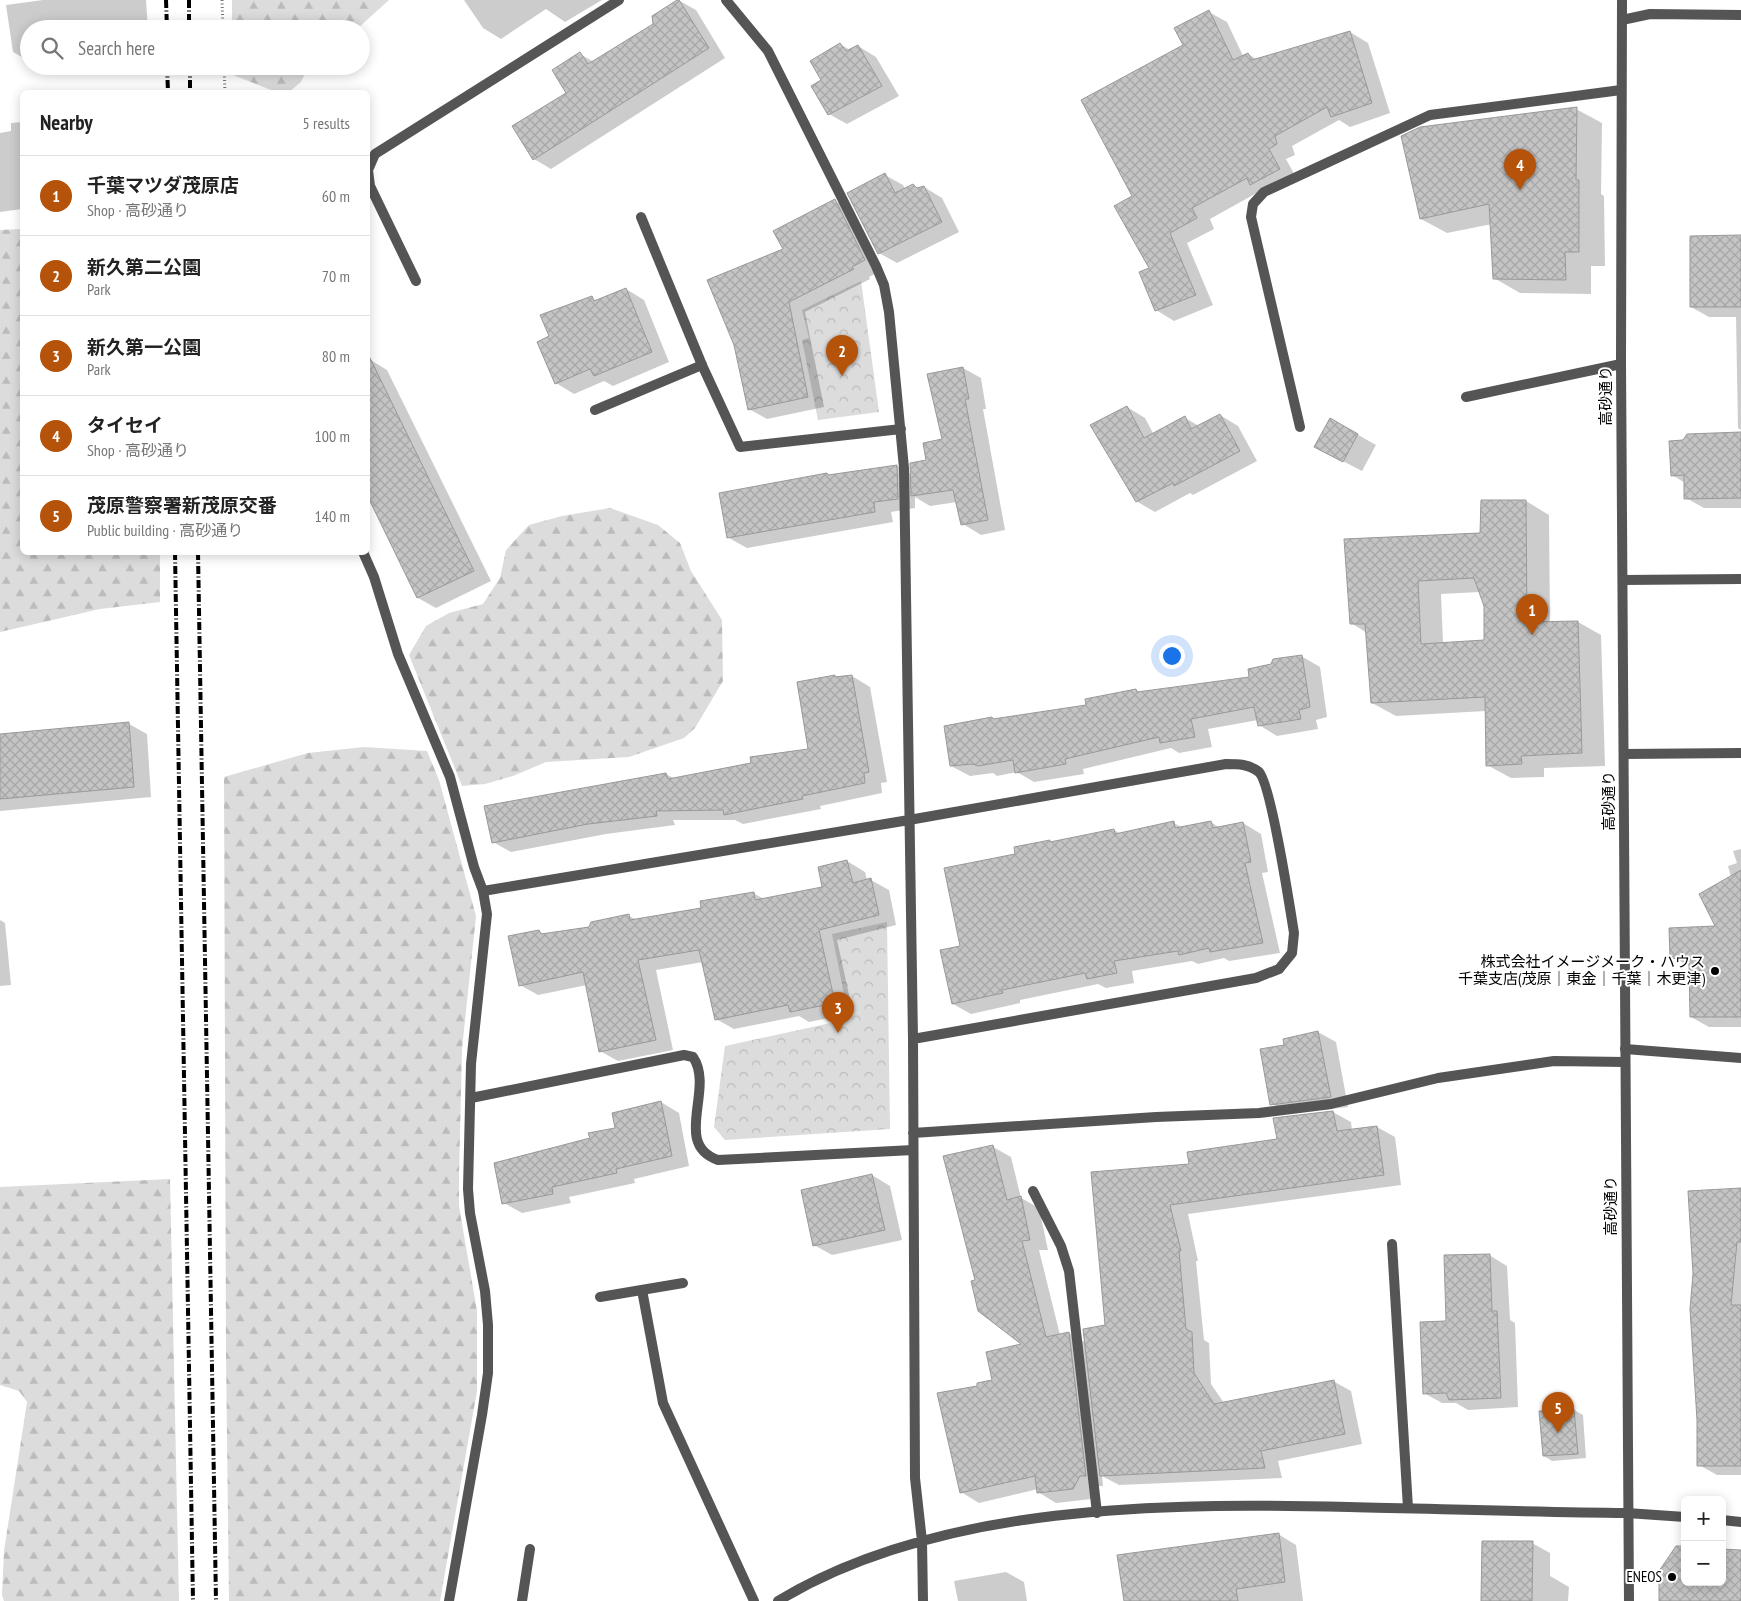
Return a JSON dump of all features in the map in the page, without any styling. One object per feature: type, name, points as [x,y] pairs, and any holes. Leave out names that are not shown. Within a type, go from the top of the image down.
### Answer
[{"type":"street","points":[[370,165],[375,154],[619,0]]},
{"type":"street","points":[[726,0],[768,52],[876,266],[884,285],[889,312],[904,477],[913,1039],[915,1478],[922,1541],[923,1601]]},
{"type":"street","name":"高砂通り","points":[[1622,0],[1621,364],[1629,1601]]},
{"type":"street","points":[[1622,20],[1650,14],[1741,14]]},
{"type":"street","points":[[1300,427],[1251,217],[1253,204],[1264,192],[1430,115],[1621,90]]},
{"type":"street","points":[[370,186],[416,281]]},
{"type":"street","points":[[641,217],[702,365],[740,447],[901,429]]},
{"type":"street","points":[[1466,397],[1621,364]]},
{"type":"street","points":[[596,410],[702,365]]},
{"type":"street","points":[[364,555],[374,577],[398,654],[450,777],[474,868],[483,891],[487,914],[471,1064],[468,1189],[470,1213],[485,1291],[488,1325],[488,1373],[449,1601]]},
{"type":"street","points":[[1623,580],[1741,579]]},
{"type":"street","points":[[1624,754],[1741,753]]},
{"type":"street","points":[[483,891],[909,820],[1226,764],[1243,764],[1260,773],[1269,797],[1294,933],[1292,953],[1278,969],[1256,978],[913,1039]]},
{"type":"street","points":[[1625,1048],[1741,1058]]},
{"type":"street","points":[[471,1098],[684,1055],[693,1057],[699,1066],[701,1088],[695,1130],[697,1144],[706,1156],[718,1160],[913,1150]]},
{"type":"street","points":[[913,1133],[1156,1116],[1259,1113],[1331,1104],[1438,1078],[1554,1061],[1625,1062]]},
{"type":"street","points":[[1033,1191],[1061,1246],[1069,1271],[1097,1513]]},
{"type":"street","points":[[1392,1244],[1408,1508]]},
{"type":"street","points":[[600,1298],[683,1283]]},
{"type":"street","points":[[642,1290],[663,1403],[754,1601]]},
{"type":"street","points":[[778,1601],[820,1577],[870,1556],[922,1541],[1009,1522],[1139,1509],[1260,1505],[1627,1513],[1681,1517]]},
{"type":"street","points":[[1726,1520],[1741,1522]]},
{"type":"street","points":[[522,1601],[530,1550]]},
{"type":"path","points":[[222,0],[223,20]]},
{"type":"path","points":[[224,75],[225,90]]},
{"type":"green space","points":[[232,0],[389,0],[367,20],[232,20]]},
{"type":"green space","points":[[233,75],[304,75],[301,82],[291,90],[271,90]]},
{"type":"green space","points":[[20,229],[20,555],[160,555],[160,602],[100,609],[0,632],[0,230]]},
{"type":"green space","points":[[861,281],[879,412],[818,420],[802,340],[809,338],[802,310]]},
{"type":"green space","points":[[610,508],[658,525],[680,543],[691,571],[722,620],[723,681],[695,728],[684,738],[629,757],[546,762],[513,776],[485,784],[462,786],[409,655],[426,626],[449,613],[483,604],[500,578],[506,550],[529,525],[562,516]]},
{"type":"green space","points":[[364,747],[427,751],[439,780],[476,916],[462,1049],[459,1206],[477,1311],[477,1391],[440,1601],[229,1601],[224,777],[308,753]]},
{"type":"green space","points":[[887,922],[890,1129],[725,1140],[714,1127],[725,1046],[849,1019],[832,934]]},
{"type":"green space","points":[[170,1179],[179,1601],[4,1601],[2,1595],[4,1551],[27,1402],[19,1391],[0,1385],[0,1187]]},
{"type":"building","points":[[679,0],[709,48],[533,160],[512,126],[566,93],[552,70],[580,52],[588,64],[653,24],[652,16]]},
{"type":"building","points":[[1209,10],[1233,60],[1248,53],[1252,60],[1350,31],[1372,103],[1331,117],[1327,107],[1275,136],[1277,144],[1269,149],[1280,169],[1250,185],[1247,178],[1192,208],[1197,218],[1170,233],[1196,295],[1155,311],[1139,272],[1149,268],[1114,206],[1132,196],[1081,100],[1183,45],[1174,28]]},
{"type":"building","points":[[840,43],[846,51],[858,45],[882,86],[828,115],[811,86],[821,80],[810,61]]},
{"type":"building","points":[[1577,107],[1576,180],[1579,180],[1579,252],[1565,252],[1566,280],[1493,279],[1489,204],[1420,219],[1401,136],[1420,127]]},
{"type":"building","points":[[885,173],[895,193],[913,184],[917,188],[924,186],[942,222],[878,254],[847,193]]},
{"type":"building","points":[[835,199],[865,260],[852,267],[854,269],[789,302],[808,397],[748,410],[734,345],[707,280],[783,249],[773,231]]},
{"type":"building","points":[[1741,235],[1741,307],[1690,307],[1690,236]]},
{"type":"building","points":[[626,288],[652,352],[594,376],[590,369],[555,384],[537,342],[549,336],[540,315],[592,296],[594,301]]},
{"type":"building","points":[[370,358],[474,571],[417,598],[370,501]]},
{"type":"building","points":[[963,367],[969,399],[965,399],[988,520],[961,525],[953,490],[911,496],[910,463],[926,460],[923,443],[942,439],[927,374]]},
{"type":"building","points":[[1127,406],[1144,438],[1185,416],[1191,429],[1220,414],[1240,451],[1174,486],[1173,483],[1136,502],[1090,425]]},
{"type":"building","points":[[1330,418],[1358,434],[1343,462],[1314,447]]},
{"type":"building","points":[[1741,432],[1741,498],[1684,499],[1684,475],[1671,476],[1669,441],[1683,440],[1687,434]]},
{"type":"building","points":[[897,465],[898,499],[874,502],[875,512],[727,538],[719,493],[827,473],[828,475]]},
{"type":"building","points":[[1481,500],[1526,500],[1527,622],[1578,621],[1582,753],[1521,756],[1522,764],[1486,766],[1485,697],[1371,703],[1365,624],[1350,624],[1344,539],[1480,533]],"holes":[[[1474,578],[1484,606],[1484,640],[1421,644],[1418,581]]]},
{"type":"building","points":[[1302,655],[1310,707],[1299,710],[1301,719],[1258,726],[1254,707],[1191,719],[1195,737],[1160,743],[1159,737],[1065,759],[1066,764],[1015,773],[1013,760],[978,766],[973,764],[950,766],[944,726],[992,717],[993,719],[1086,705],[1085,699],[1136,689],[1137,692],[1249,677],[1248,669],[1271,664],[1273,659]]},
{"type":"building","points":[[835,675],[835,677],[852,675],[869,772],[864,773],[865,783],[802,796],[803,799],[724,815],[723,810],[656,811],[657,816],[588,824],[492,843],[484,806],[666,773],[668,779],[751,763],[750,757],[808,749],[797,682]]},
{"type":"building","points":[[129,722],[134,787],[0,799],[0,734]]},
{"type":"building","points":[[1174,821],[1175,828],[1211,821],[1213,828],[1243,822],[1251,862],[1245,863],[1263,943],[1210,952],[1209,948],[1179,955],[1178,951],[1114,961],[1117,973],[1087,979],[1085,973],[1002,990],[1003,993],[952,1004],[940,950],[960,946],[944,868],[1015,854],[1014,847],[1114,829],[1115,834]]},
{"type":"building","points":[[847,860],[853,883],[871,878],[879,915],[819,930],[835,1003],[790,1012],[788,1005],[715,1020],[699,950],[638,960],[656,1040],[599,1052],[583,972],[519,986],[508,936],[539,930],[541,934],[589,927],[591,922],[629,914],[630,920],[701,908],[700,901],[754,892],[755,900],[822,887],[818,867]]},
{"type":"building","name":"株式会社イメージメーク・ハウス 千葉支店(茂原｜東金｜千葉｜木更津)","points":[[1741,870],[1741,1017],[1690,1017],[1689,963],[1670,957],[1669,928],[1715,926],[1699,894]]},
{"type":"building","points":[[1318,1031],[1331,1097],[1270,1105],[1260,1049],[1284,1045],[1283,1039]]},
{"type":"building","points":[[661,1101],[672,1156],[616,1169],[617,1173],[552,1187],[553,1194],[502,1204],[494,1163],[590,1138],[588,1133],[615,1128],[612,1113]]},
{"type":"building","points":[[1333,1111],[1337,1131],[1377,1126],[1384,1175],[1170,1205],[1181,1251],[1179,1251],[1186,1329],[1192,1332],[1194,1373],[1214,1404],[1334,1380],[1345,1434],[1261,1451],[1265,1468],[1100,1476],[1083,1329],[1105,1325],[1091,1172],[1189,1164],[1187,1152],[1277,1139],[1273,1118]]},
{"type":"building","points":[[993,1145],[1007,1200],[1021,1196],[1030,1240],[1022,1241],[1046,1337],[1069,1332],[1086,1476],[1080,1476],[1073,1489],[1037,1493],[1035,1476],[960,1493],[937,1393],[977,1386],[977,1383],[992,1380],[986,1352],[1021,1344],[978,1311],[971,1281],[975,1280],[943,1156]]},
{"type":"building","points":[[872,1174],[885,1230],[813,1246],[801,1190]]},
{"type":"building","points":[[1741,1188],[1741,1242],[1737,1242],[1731,1305],[1741,1305],[1741,1466],[1697,1466],[1697,1420],[1690,1309],[1693,1274],[1688,1191]]},
{"type":"building","points":[[1490,1254],[1492,1311],[1497,1311],[1501,1398],[1449,1400],[1446,1393],[1423,1394],[1420,1322],[1446,1321],[1444,1255]]},
{"type":"building","points":[[1574,1409],[1578,1454],[1543,1456],[1539,1411]]},
{"type":"building","points":[[1279,1533],[1285,1582],[1236,1589],[1238,1601],[1124,1601],[1117,1555]]},
{"type":"building","points":[[1482,1541],[1533,1541],[1532,1601],[1481,1601]]},
{"type":"building","name":"ENEOS","points":[[1676,1546],[1681,1546],[1681,1586],[1726,1586],[1726,1549],[1741,1550],[1741,1601],[1659,1601],[1659,1571]]},
{"type":"railway","points":[[166,0],[167,20]]},
{"type":"railway","points":[[189,0],[189,20]]},
{"type":"railway","points":[[167,75],[168,90]]},
{"type":"railway","points":[[190,75],[190,90]]},
{"type":"railway","points":[[175,555],[193,1601]]},
{"type":"railway","points":[[198,555],[216,1601]]},
{"type":"place","name":"タイセイ","points":[[1520,190]]},
{"type":"place","name":"新久第二公園","points":[[842,376]]},
{"type":"place","name":"千葉マツダ茂原店","points":[[1532,635]]},
{"type":"place","name":"株式会社イメージメーク・ハウス 千葉支店(茂原｜東金｜千葉｜木更津)","points":[[1715,971]]},
{"type":"place","name":"新久第一公園","points":[[838,1033]]},
{"type":"place","name":"茂原警察署新茂原交番","points":[[1558,1433]]},
{"type":"place","name":"ENEOS","points":[[1672,1577]]}]
